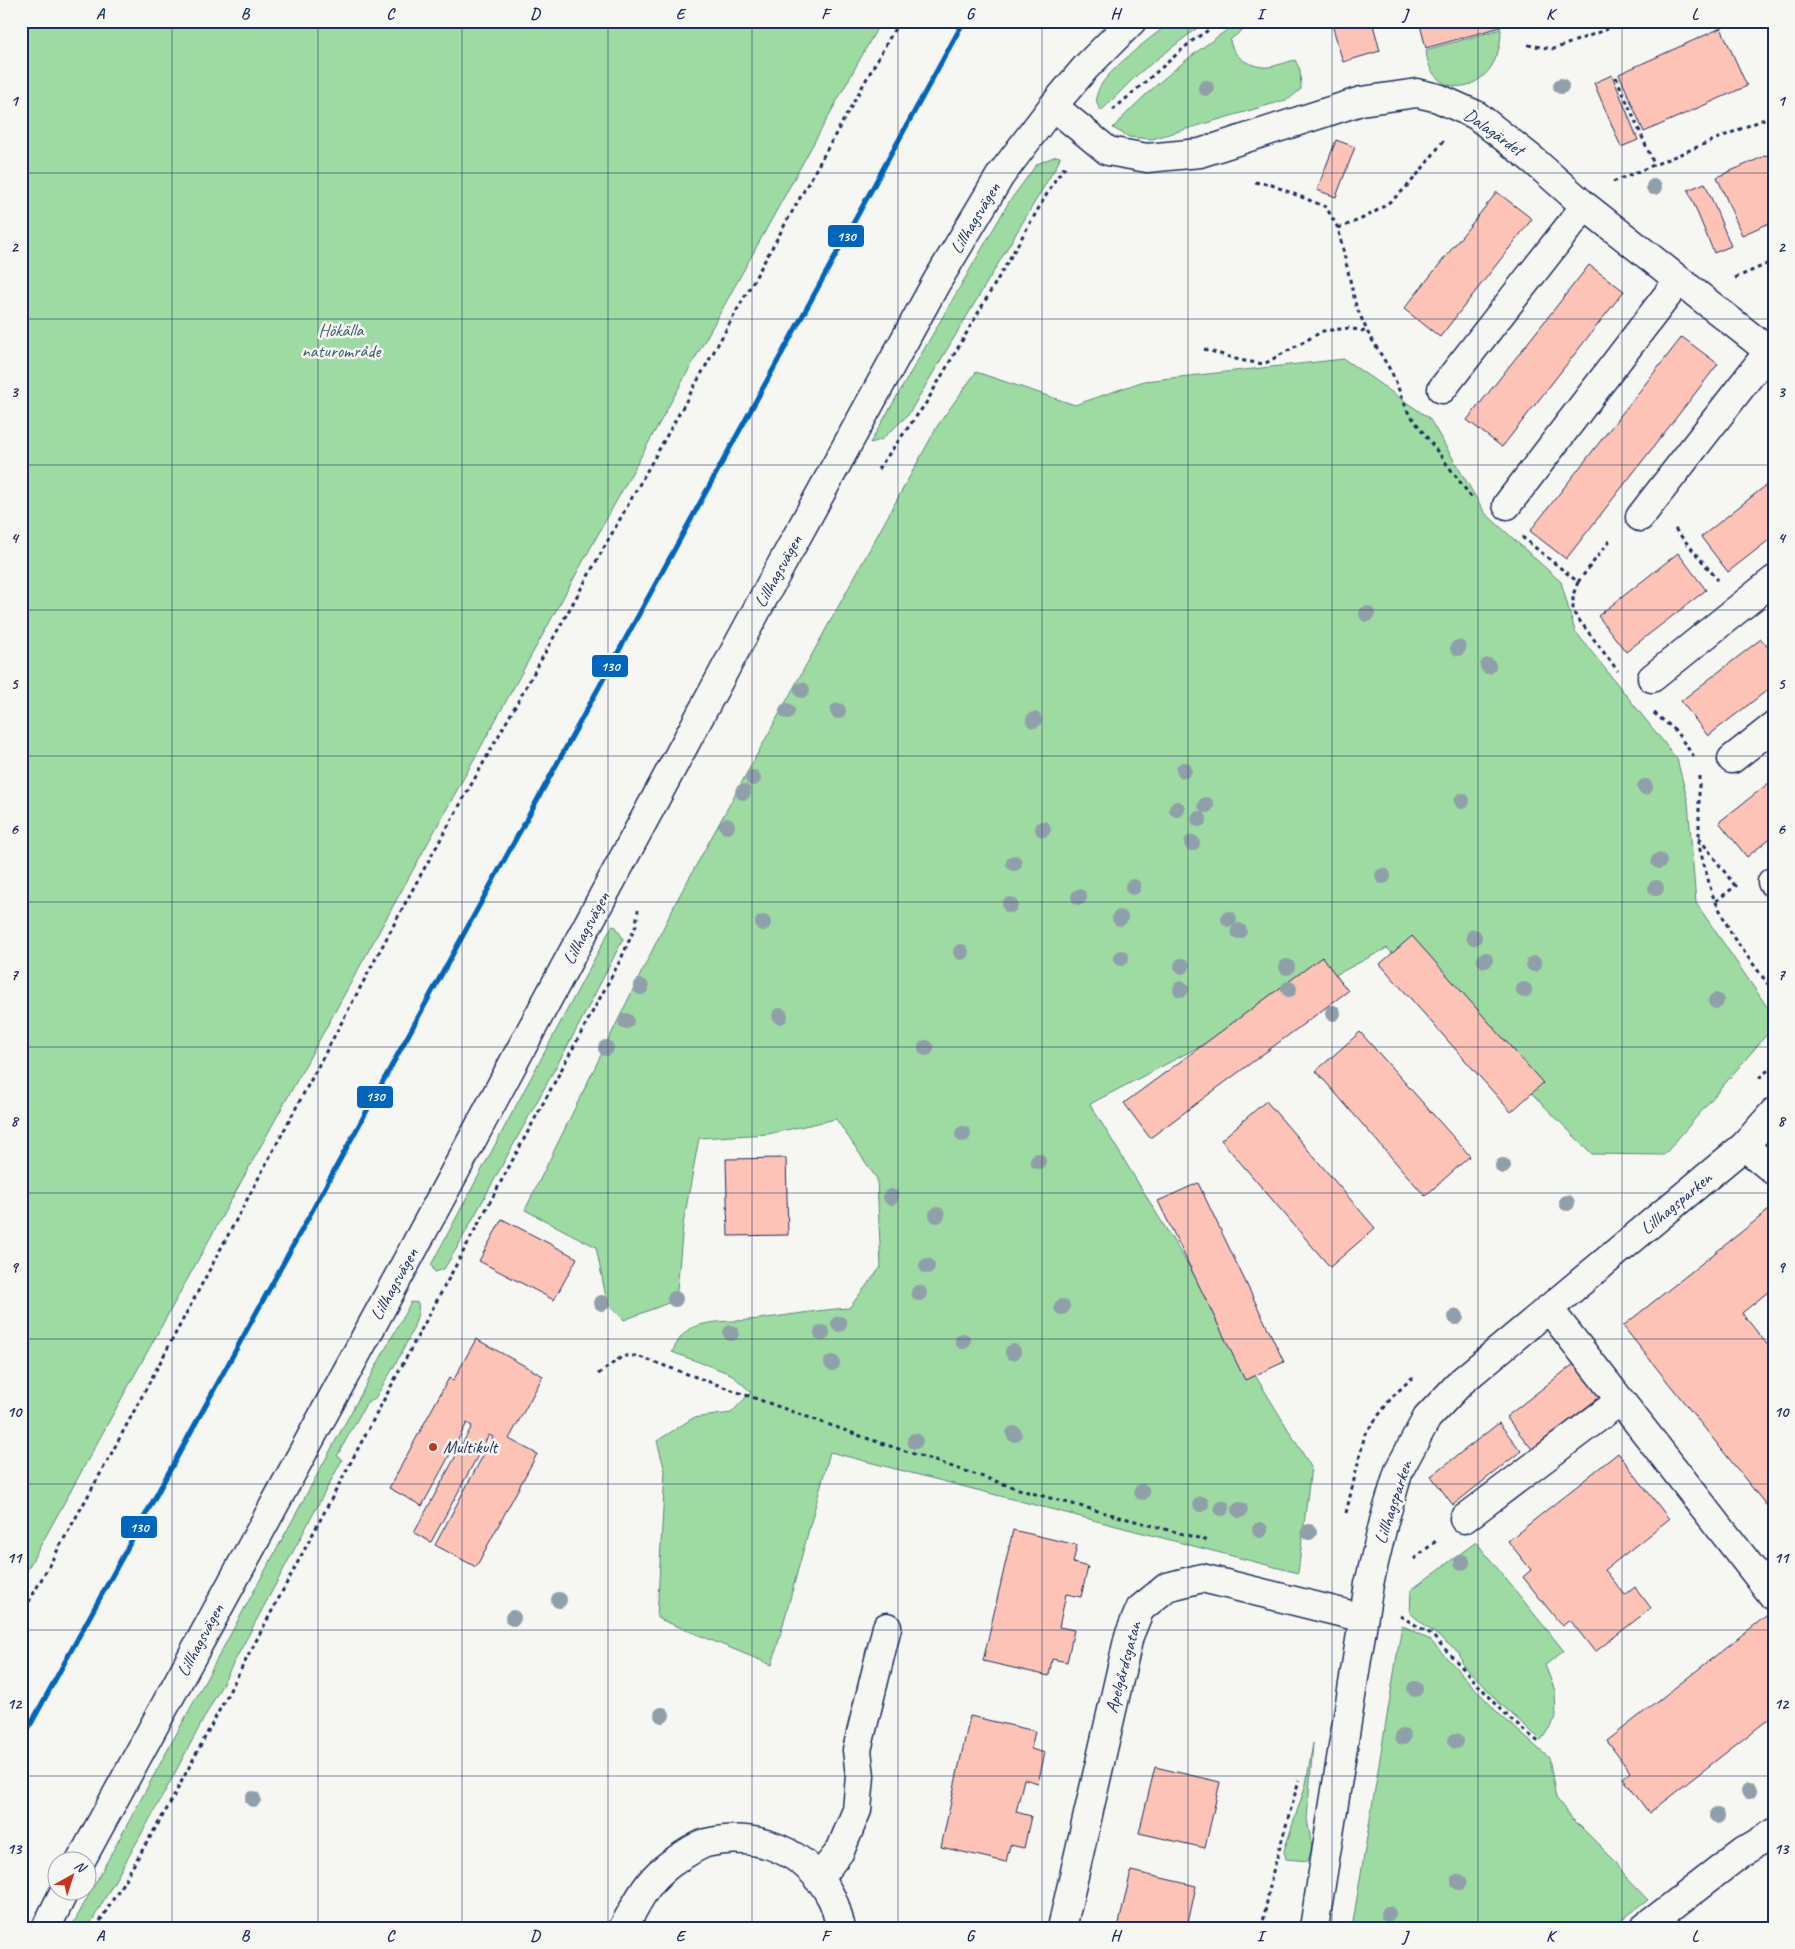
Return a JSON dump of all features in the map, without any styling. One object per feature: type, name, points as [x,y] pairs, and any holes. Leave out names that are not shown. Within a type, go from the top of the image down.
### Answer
[{"type":"street","name":"Lillhagsvägen","points":[[85,1852],[401,1272],[773,580],[931,292],[1000,176],[1053,106],[1086,67],[1132,21]]},
{"type":"street","name":"Dalagärdet","points":[[1053,106],[1108,151],[1148,158],[1200,153],[1360,101],[1417,93],[1438,98],[1476,115],[1526,154],[1580,202],[1771,353]]},
{"type":"street","points":[[1442,389],[1580,202]]},
{"type":"street","points":[[1507,504],[1679,280]]},
{"type":"street","points":[[1644,512],[1771,353]]},
{"type":"street","points":[[1652,678],[1774,580]]},
{"type":"street","points":[[1732,759],[1774,726]]},
{"type":"street","name":"Lillhagsparken","points":[[1314,1928],[1371,1575],[1399,1470],[1427,1418],[1462,1381],[1744,1146],[1774,1112]]},
{"type":"street","points":[[1744,1146],[1774,1171]]},
{"type":"street","points":[[1549,1309],[1774,1597]]},
{"type":"street","points":[[1464,1519],[1620,1401]]},
{"type":"street","name":"Apelgårdsgatan","points":[[1062,1928],[1128,1636],[1140,1609],[1167,1587],[1202,1578],[1363,1618]]},
{"type":"street","points":[[818,1879],[840,1850],[857,1810],[860,1776],[857,1750],[887,1627]]},
{"type":"street","points":[[1644,1928],[1744,1851],[1774,1833]]},
{"type":"street","points":[[623,1928],[645,1888],[664,1869],[705,1844],[744,1840],[774,1845],[809,1867],[832,1899],[841,1928]]},
{"type":"street","points":[[46,1928],[59,1902]]},
{"type":"path","points":[[21,1616],[109,1458],[415,885],[899,21]]},
{"type":"path","points":[[874,473],[926,403],[1055,180],[1088,136],[1151,75],[1192,41],[1222,21]]},
{"type":"path","points":[[1528,45],[1554,49],[1629,21]]},
{"type":"path","points":[[1770,21],[1774,25]]},
{"type":"path","points":[[1616,77],[1654,164]]},
{"type":"path","points":[[1338,228],[1380,210],[1397,196],[1413,180],[1466,111]]},
{"type":"path","points":[[1580,202],[1654,164],[1774,115]]},
{"type":"path","points":[[1255,182],[1272,185],[1326,207],[1338,228],[1356,306],[1368,333],[1392,373],[1408,412],[1470,496],[1478,502]]},
{"type":"path","points":[[1204,349],[1239,360],[1264,364],[1323,331],[1349,328],[1368,333]]},
{"type":"path","points":[[1644,512],[1682,535],[1739,608]]},
{"type":"path","points":[[1516,533],[1578,582]]},
{"type":"path","points":[[1589,566],[1578,582],[1573,595],[1573,612],[1623,677]]},
{"type":"path","points":[[1652,711],[1674,728],[1695,755],[1696,761]]},
{"type":"path","points":[[1700,772],[1698,846],[1712,894],[1733,937],[1774,992]]},
{"type":"path","points":[[1698,838],[1736,887]]},
{"type":"path","points":[[96,1928],[168,1807],[414,1343],[621,959],[636,924],[639,901]]},
{"type":"path","points":[[598,1374],[623,1356],[637,1356],[869,1439],[1028,1492],[1079,1505]]},
{"type":"path","points":[[1398,1626],[1400,1608]]},
{"type":"path","points":[[1400,1616],[1430,1634],[1511,1720],[1540,1743]]},
{"type":"green space","name":"Hökälla naturområde","points":[[21,21],[881,21],[21,1581]]},
{"type":"green space","points":[[1173,21],[1206,21],[1138,74],[1101,111],[1098,106],[1097,97],[1103,81],[1132,53]]},
{"type":"green space","points":[[1240,21],[1253,21],[1230,40],[1234,52],[1243,60],[1262,67],[1295,60],[1300,70],[1301,89],[1289,99],[1152,139],[1129,137],[1113,128],[1142,98],[1173,71]]},
{"type":"green space","points":[[1501,29],[1498,51],[1490,68],[1479,80],[1465,86],[1452,86],[1440,80],[1430,68],[1426,50]]},
{"type":"green space","points":[[1056,156],[1060,157],[1058,163],[908,415],[881,440],[870,443],[1009,202],[1037,164]]},
{"type":"green space","points":[[1344,359],[1429,418],[1485,513],[1561,582],[1575,631],[1677,759],[1688,802],[1696,903],[1774,1017],[1774,1026],[1664,1155],[1592,1154],[1387,948],[1090,1104],[1311,1467],[1298,1573],[830,1452],[772,1665],[657,1618],[665,1471],[657,1441],[693,1418],[731,1413],[751,1392],[731,1374],[672,1352],[678,1342],[691,1328],[705,1324],[849,1308],[881,1267],[877,1179],[836,1119],[768,1134],[699,1138],[683,1225],[676,1300],[624,1320],[607,1302],[596,1247],[525,1210],[676,902],[938,425],[976,372],[1075,405],[1144,381]]},
{"type":"green space","points":[[612,926],[616,927],[623,939],[581,1021],[458,1246],[444,1269],[435,1272],[431,1265]]},
{"type":"green space","points":[[411,1302],[418,1303],[415,1324],[402,1352],[374,1400],[367,1402],[337,1456],[342,1460],[155,1810],[88,1928],[71,1928],[85,1902],[98,1902],[98,1878]]},
{"type":"green space","points":[[1476,1542],[1564,1651],[1545,1665],[1555,1691],[1556,1718],[1541,1740],[1497,1701],[1480,1681],[1464,1667],[1459,1653],[1410,1613],[1411,1590]]},
{"type":"green space","points":[[1402,1625],[1430,1640],[1499,1714],[1549,1758],[1556,1798],[1572,1818],[1615,1861],[1624,1875],[1648,1900],[1611,1928],[1352,1928]]},
{"type":"green space","points":[[1313,1743],[1307,1819],[1312,1847],[1308,1861],[1286,1859],[1284,1851],[1306,1784]]},
{"type":"building","points":[[1331,21],[1372,21],[1380,51],[1343,62]]},
{"type":"building","points":[[1419,21],[1499,21],[1501,27],[1426,48]]},
{"type":"building","points":[[1721,28],[1747,86],[1644,132],[1619,74]]},
{"type":"building","points":[[1612,75],[1638,140],[1621,147],[1594,83]]},
{"type":"building","points":[[1336,140],[1355,147],[1336,197],[1317,190]]},
{"type":"building","points":[[1774,152],[1774,221],[1742,235],[1717,177]]},
{"type":"building","points":[[1705,183],[1731,246],[1714,253],[1688,190]]},
{"type":"building","points":[[1497,192],[1532,219],[1440,337],[1404,309]]},
{"type":"building","points":[[1589,265],[1624,291],[1502,447],[1467,420]]},
{"type":"building","points":[[1682,337],[1718,364],[1566,559],[1530,531]]},
{"type":"building","points":[[1774,479],[1774,536],[1728,572],[1701,537]]},
{"type":"building","points":[[1678,553],[1706,590],[1626,652],[1598,616]]},
{"type":"building","points":[[1761,639],[1774,655],[1774,685],[1708,736],[1681,701]]},
{"type":"building","points":[[1774,779],[1774,835],[1747,857],[1719,822]]},
{"type":"building","points":[[1774,927],[1774,940],[1768,932]]},
{"type":"building","points":[[1412,936],[1543,1083],[1511,1112],[1380,964]]},
{"type":"building","points":[[1322,957],[1348,991],[1150,1138],[1124,1103]]},
{"type":"building","points":[[1360,1032],[1470,1156],[1425,1196],[1316,1071]]},
{"type":"building","points":[[1266,1101],[1375,1228],[1330,1267],[1221,1140]]},
{"type":"building","points":[[786,1158],[788,1235],[728,1236],[726,1159]]},
{"type":"building","points":[[1198,1183],[1284,1362],[1245,1380],[1158,1201]]},
{"type":"building","points":[[1774,1206],[1774,1287],[1742,1313],[1774,1353],[1774,1515],[1623,1326]]},
{"type":"building","points":[[502,1219],[577,1258],[554,1300],[479,1261]]},
{"type":"building","name":"Multikult","points":[[476,1339],[543,1376],[509,1439],[537,1454],[476,1567],[435,1545],[493,1437],[489,1435],[431,1542],[414,1533],[472,1426],[467,1423],[422,1506],[389,1488],[449,1378],[453,1381]]},
{"type":"building","points":[[1575,1363],[1601,1396],[1532,1449],[1506,1417]]},
{"type":"building","points":[[1499,1423],[1521,1451],[1453,1505],[1431,1476]]},
{"type":"building","points":[[1618,1453],[1669,1519],[1605,1570],[1625,1595],[1635,1587],[1651,1608],[1595,1652],[1570,1620],[1562,1626],[1523,1577],[1531,1570],[1508,1541]]},
{"type":"building","points":[[1013,1530],[1077,1545],[1073,1563],[1088,1567],[1081,1597],[1066,1594],[1059,1627],[1074,1630],[1067,1662],[1052,1659],[1049,1676],[983,1661]]},
{"type":"building","points":[[1770,1613],[1774,1618],[1774,1715],[1649,1813],[1623,1778],[1630,1772],[1607,1741]]},
{"type":"building","points":[[970,1716],[1035,1731],[1031,1749],[1045,1753],[1038,1783],[1024,1779],[1016,1812],[1031,1816],[1024,1848],[1010,1845],[1006,1862],[941,1847]]},
{"type":"building","points":[[1155,1767],[1220,1782],[1205,1848],[1139,1833]]},
{"type":"building","points":[[1131,1871],[1196,1886],[1187,1928],[1118,1928]]},
{"type":"transit line","name":"130","points":[[21,1742],[964,21]]},
{"type":"place","name":"Multikult","points":[[433,1447]]}]
